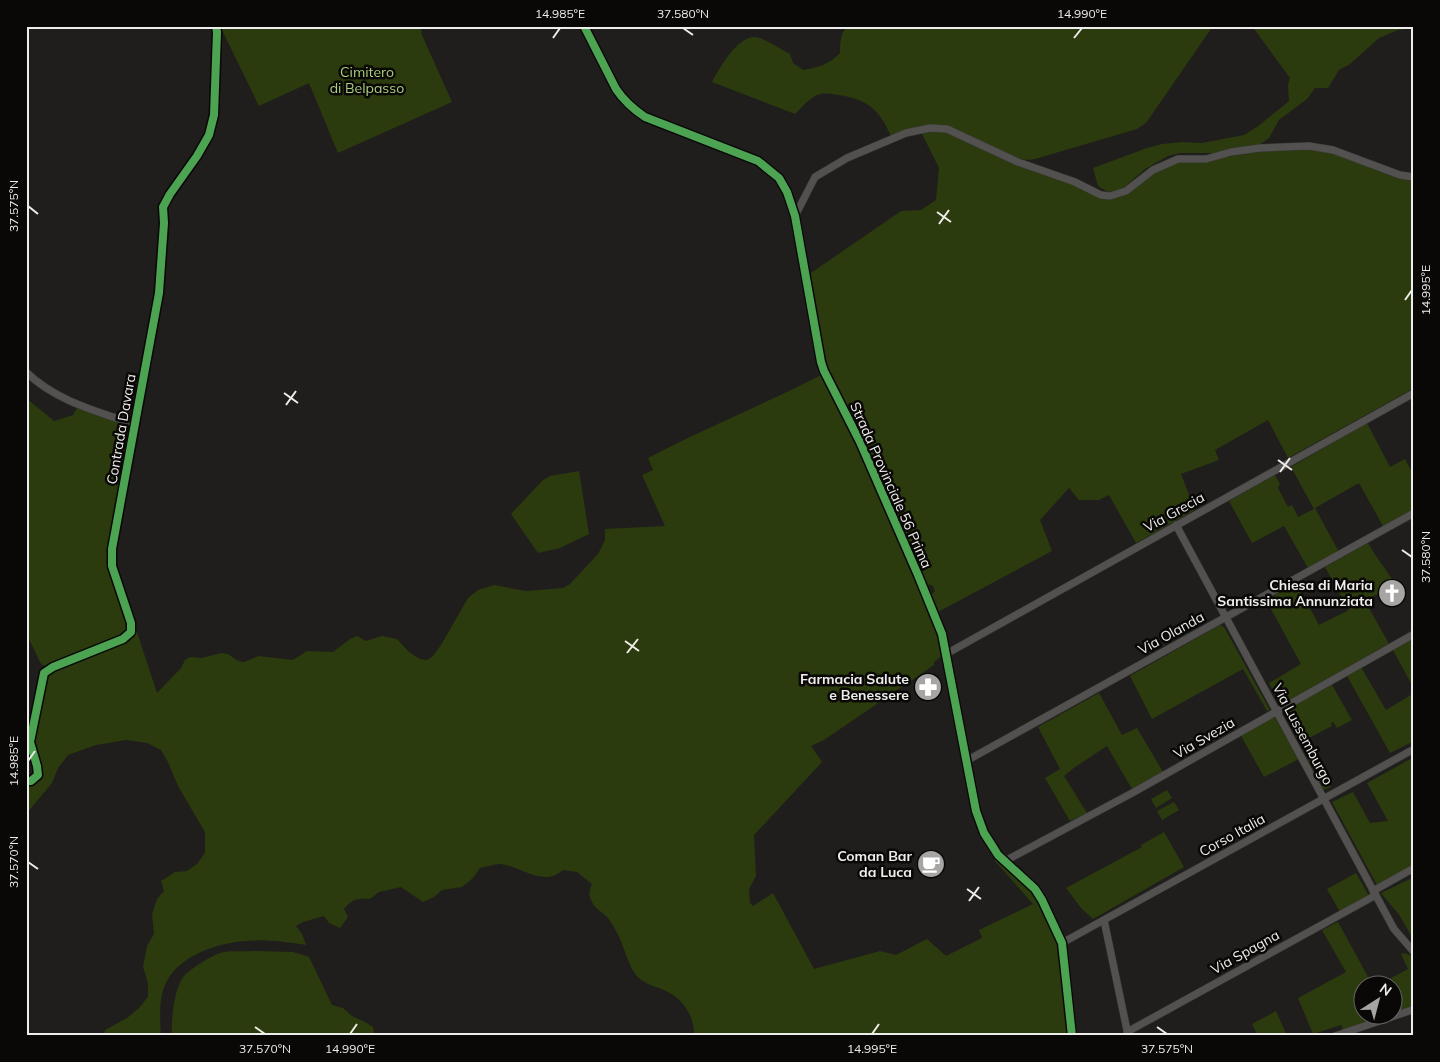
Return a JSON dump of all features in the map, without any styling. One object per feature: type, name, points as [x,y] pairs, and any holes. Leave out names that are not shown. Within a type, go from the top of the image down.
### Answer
[{"type":"street","name":"Contrada Davara","points":[[26,781],[36,779],[38,772],[30,742],[44,674],[53,667],[123,639],[131,632],[131,623],[111,558],[159,293],[164,223],[163,207],[204,145],[212,125],[214,115],[216,26]]},
{"type":"street","name":"Strada Provinciale 56 Prima","points":[[584,26],[616,89],[632,107],[645,117],[758,161],[779,178],[787,192],[795,216],[821,362],[860,442],[942,634],[979,822],[993,847],[1034,889],[1049,914],[1062,943],[1072,1036]]},
{"type":"street","points":[[795,216],[815,178],[847,158],[906,133],[930,128],[947,129],[1018,162],[1110,196],[1126,191],[1153,170],[1178,159],[1206,159],[1231,152],[1260,148],[1309,146],[1333,150],[1400,175],[1414,177]]},
{"type":"street","points":[[26,372],[52,392],[76,404],[134,424]]},
{"type":"street","name":"Via Grecia","points":[[946,654],[1414,392]]},
{"type":"street","name":"Via Olanda","points":[[966,761],[1414,513]]},
{"type":"street","name":"Via Lussemburgo","points":[[1176,525],[1394,929],[1414,952]]},
{"type":"street","name":"Via Svezia","points":[[1005,861],[1134,792],[1414,634]]},
{"type":"street","name":"Corso Italia","points":[[1062,943],[1414,748]]},
{"type":"street","name":"Via Spagna","points":[[1128,1034],[1374,893],[1414,868]]},
{"type":"street","points":[[1104,920],[1128,1034]]},
{"type":"street","points":[[1335,1036],[1412,1010]]},
{"type":"green space","name":"Cimitero di Belpasso","points":[[220,26],[419,26],[452,102],[338,153],[309,83],[259,106]]},
{"type":"green space","points":[[848,26],[1213,26],[1146,123],[1137,129],[1035,159],[1026,160],[1015,157],[960,132],[937,125],[919,127],[891,136],[877,112],[865,103],[849,97],[830,94],[818,95],[795,114],[712,82],[731,52],[745,40],[752,37],[760,38],[790,54],[793,63],[803,70],[823,65],[840,53],[842,35]]},
{"type":"green space","points":[[1252,26],[1414,26],[1414,28],[1398,30],[1379,38],[1350,64],[1339,70],[1328,88],[1315,88],[1307,99],[1279,120],[1269,138],[1259,145],[1213,153],[1180,153],[1168,156],[1145,169],[1122,189],[1108,192],[1098,186],[1093,168],[1162,144],[1202,143],[1244,135],[1289,101],[1288,85],[1290,78]]},
{"type":"green space","points":[[932,130],[944,132],[1110,199],[1129,193],[1155,172],[1178,162],[1195,162],[1264,151],[1307,149],[1332,153],[1398,178],[1414,181],[1414,388],[1288,458],[1268,420],[1215,450],[1219,460],[1181,474],[1195,510],[1136,543],[1109,495],[1099,500],[1079,500],[1069,488],[1040,520],[1052,551],[938,612],[931,595],[935,591],[933,586],[927,584],[833,383],[818,342],[808,275],[901,211],[921,210],[936,200],[939,168],[921,132]]},
{"type":"green space","points":[[823,374],[846,421],[936,629],[943,655],[934,662],[934,665],[824,740],[811,746],[822,762],[754,835],[756,876],[749,889],[750,903],[753,906],[773,893],[814,969],[880,951],[896,955],[927,939],[946,956],[982,938],[979,930],[1033,904],[994,860],[996,859],[1028,888],[1037,900],[1058,946],[1067,1036],[694,1036],[693,1023],[684,1005],[674,995],[650,985],[636,975],[612,924],[595,907],[591,900],[589,893],[592,884],[577,872],[563,870],[555,875],[540,877],[508,866],[495,864],[480,868],[473,878],[462,887],[442,890],[434,897],[423,902],[401,887],[379,892],[370,899],[356,900],[344,909],[348,917],[340,928],[329,923],[324,916],[303,922],[296,926],[302,934],[306,945],[253,940],[224,944],[202,952],[182,963],[165,985],[160,1007],[161,1036],[103,1036],[105,1030],[127,1018],[148,997],[148,983],[143,967],[147,946],[154,934],[152,914],[157,899],[164,891],[161,881],[175,872],[187,871],[197,864],[205,853],[205,832],[178,786],[161,750],[147,743],[126,740],[96,745],[68,755],[58,768],[52,783],[26,814],[26,784],[37,781],[39,778],[32,742],[46,676],[54,668],[132,637],[136,629],[157,693],[181,668],[185,660],[190,657],[202,658],[221,653],[228,654],[238,661],[244,662],[259,656],[293,660],[307,651],[333,652],[357,636],[366,641],[382,636],[397,639],[409,652],[420,659],[427,660],[432,657],[441,645],[468,598],[478,590],[494,585],[526,591],[563,588],[570,584],[598,554],[605,540],[605,529],[665,526],[642,475],[653,470],[648,458]]},
{"type":"green space","points":[[26,398],[54,421],[73,415],[77,408],[131,426],[110,549],[129,629],[123,636],[47,666],[42,665],[40,662],[26,633]]},
{"type":"green space","points":[[1367,423],[1390,467],[1405,459],[1414,476],[1414,510],[1383,526],[1359,483],[1315,508],[1339,552],[1308,568],[1284,526],[1252,543],[1229,501],[1275,475],[1280,484],[1278,488],[1288,507],[1292,505],[1298,517],[1314,509],[1291,467]]},
{"type":"green space","points":[[579,471],[589,534],[560,548],[538,553],[511,514],[543,480],[550,476]]},
{"type":"green space","points":[[1368,543],[1395,584],[1365,601],[1388,644],[1281,705],[1269,683],[1301,664],[1266,600],[1296,583],[1319,625],[1349,610],[1325,567]]},
{"type":"green space","points":[[1220,625],[1224,627],[1270,710],[1267,711],[1243,669],[1152,719],[1130,676]]},
{"type":"green space","points":[[1414,638],[1414,689],[1393,650]]},
{"type":"green space","points":[[1361,667],[1386,710],[1414,693],[1414,741],[1390,753],[1347,676]]},
{"type":"green space","points":[[1332,685],[1352,720],[1337,728],[1333,722],[1331,723],[1332,726],[1303,741],[1331,787],[1323,790],[1284,712]]},
{"type":"green space","points":[[1099,693],[1122,735],[1137,728],[1163,772],[1132,789],[1107,746],[1064,776],[1087,813],[1070,821],[1045,778],[1060,769],[1038,727]]},
{"type":"green space","points":[[1274,716],[1299,759],[1264,777],[1240,734]]},
{"type":"green space","points":[[1414,757],[1414,866],[1377,885],[1332,802],[1353,792],[1370,823],[1388,821],[1367,783]]},
{"type":"green space","points":[[1167,790],[1172,798],[1156,808],[1151,799]]},
{"type":"green space","points":[[1174,802],[1179,810],[1162,820],[1157,811]]},
{"type":"green space","points":[[1164,832],[1184,867],[1093,919],[1081,908],[1066,888],[1142,847],[1141,845]]},
{"type":"green space","points":[[1356,873],[1369,896],[1340,912],[1327,889]]},
{"type":"green space","points":[[1414,877],[1414,941],[1400,916],[1381,893]]},
{"type":"green space","points":[[1338,922],[1367,974],[1352,974],[1352,1024],[1361,1024],[1343,1030],[1341,1025],[1313,1034],[1298,998],[1346,972],[1322,930]]},
{"type":"green space","points":[[255,951],[293,952],[309,957],[332,1005],[343,1008],[352,1016],[373,1027],[375,1036],[172,1036],[176,996],[184,976],[201,963],[220,953]]},
{"type":"green space","points":[[1401,954],[1410,955],[1414,960],[1414,1007],[1402,1011],[1402,974],[1399,974],[1408,969]]},
{"type":"green space","points":[[1276,1011],[1287,1036],[1258,1036],[1252,1024]]},
{"type":"cycle path","points":[[26,781],[31,781],[38,775],[30,742],[44,673],[53,667],[123,639],[131,632],[131,623],[112,566],[112,549],[159,293],[164,223],[163,207],[209,135],[214,115],[216,26]]},
{"type":"cycle path","points":[[584,26],[616,89],[633,108],[645,117],[758,161],[779,178],[787,192],[795,216],[824,371],[860,442],[942,634],[976,811],[984,833],[998,855],[1035,889],[1062,943],[1072,1036]]},
{"type":"place","name":"Chiesa di Maria Santissima Annunziata","points":[[1392,593]]},
{"type":"place","name":"Farmacia Salute e Benessere","points":[[928,687]]},
{"type":"place","name":"Coman Bar da Luca","points":[[931,864]]}]
